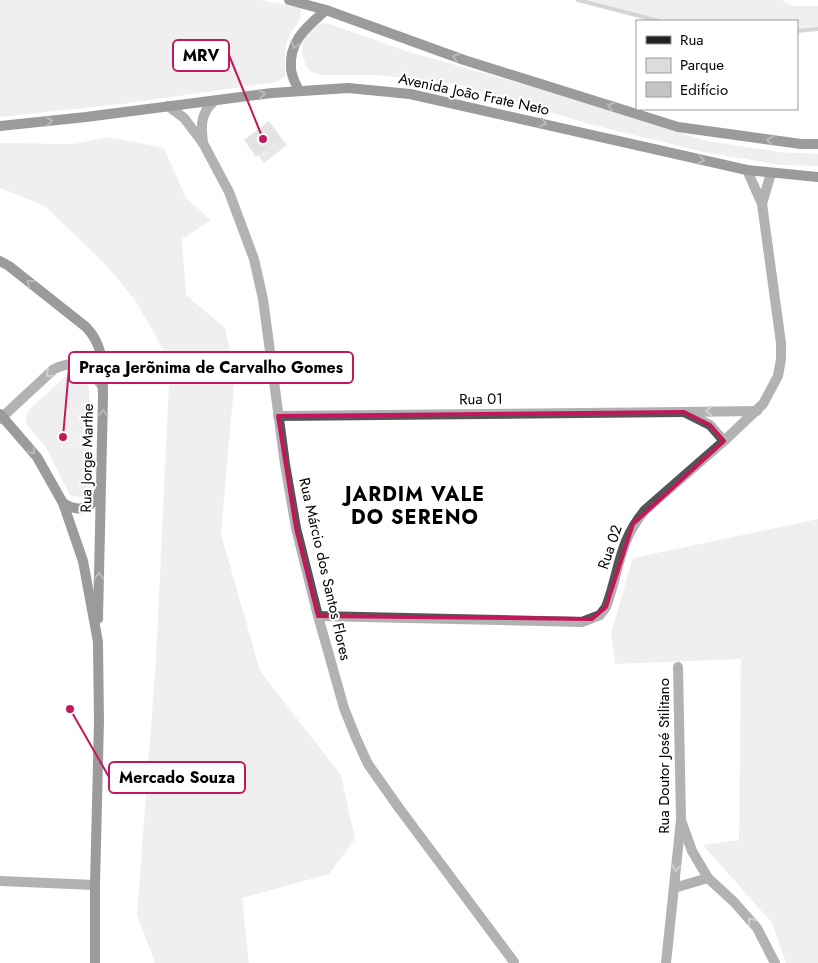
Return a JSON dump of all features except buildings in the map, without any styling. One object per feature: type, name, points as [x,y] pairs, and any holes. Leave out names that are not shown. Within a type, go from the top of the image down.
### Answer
[{"type":"main road","name":"Avenida João Frate Neto","points":[[289,0],[326,10],[464,60],[678,127],[801,144],[818,144]]},
{"type":"main road","points":[[299,91],[291,70],[292,51],[298,36],[326,10]]},
{"type":"main road","name":"Avenida João Frate Neto","points":[[0,126],[299,91],[348,88],[410,94],[747,170],[818,176]]},
{"type":"main road","name":"Rua Jorge Marthe","points":[[0,261],[86,326],[95,336],[100,349],[103,366],[98,642]]},
{"type":"main road","points":[[1,417],[38,457],[62,503],[83,560],[98,642],[99,721],[95,963]]},
{"type":"main road","points":[[62,503],[74,509],[86,507],[95,500],[101,488]]},
{"type":"street","name":"Rua Márcio dos Santos Flores","points":[[203,144],[201,126],[203,115],[214,101]]},
{"type":"street","name":"Rua Márcio dos Santos Flores","points":[[168,106],[184,118],[203,144],[229,192],[254,259],[263,299],[278,416],[296,528],[344,708],[356,738],[368,764],[398,808],[514,962]]},
{"type":"street","name":"Rua 02","points":[[318,616],[582,622],[600,615],[606,607],[625,541],[633,524],[644,510],[758,411],[772,390],[778,376],[781,343],[762,204],[747,170]]},
{"type":"street","name":"Rua 02","points":[[762,204],[771,173]]},
{"type":"street","points":[[1,417],[59,366],[79,364],[89,370],[102,386]]},
{"type":"street","name":"Rua 01","points":[[278,416],[758,411]]},
{"type":"street","name":"Rua 01","points":[[684,412],[710,425],[724,441]]},
{"type":"street","name":"Rua Doutor José Stilitano","points":[[666,963],[681,820],[678,667]]},
{"type":"street","points":[[681,820],[692,850],[708,878],[734,902],[757,928],[775,963]]},
{"type":"street","points":[[674,888],[708,878]]},
{"type":"street","points":[[0,881],[95,885]]},
{"type":"highlighted area","points":[[684,412],[710,425],[724,441],[633,524],[606,607],[592,619],[318,616],[296,528],[278,416]]},
{"type":"green space","points":[[0,0],[260,0],[301,8],[301,14],[286,45],[286,76],[277,82],[122,104],[0,117]]},
{"type":"green space","points":[[578,0],[782,0],[793,6],[818,6],[818,29],[798,31],[798,20],[655,20]]},
{"type":"green space","points":[[327,23],[406,51],[551,92],[703,140],[779,152],[818,154],[818,166],[780,165],[703,152],[589,124],[457,84],[376,75],[321,75],[311,72],[306,66],[302,54],[302,45],[304,37],[316,25]]},
{"type":"green space","points":[[108,137],[164,148],[186,198],[211,220],[182,239],[186,295],[225,328],[235,374],[221,534],[260,671],[341,775],[355,839],[329,874],[242,898],[249,963],[155,963],[137,915],[156,659],[170,361],[135,300],[106,265],[45,206],[0,188],[0,143],[74,144]]},
{"type":"green space","points":[[67,375],[80,375],[85,379],[89,391],[90,492],[80,497],[70,495],[46,448],[27,425],[26,416],[30,409]]},
{"type":"green space","points":[[818,519],[818,963],[786,963],[772,923],[703,845],[739,840],[741,659],[615,664],[611,633],[633,558]]},
{"type":"waterway","points":[[578,0],[655,20]]},
{"type":"waterway","points":[[798,31],[818,29]]},
{"type":"place","name":"MRV","points":[[263,139]]},
{"type":"place","name":"Praça Jerõnima de Carvalho Gomes","points":[[63,437]]},
{"type":"place","name":"Mercado Souza","points":[[70,709]]},
{"type":"district","name":"JARDIM VALE DO SERENO","points":[[415,506]]}]
